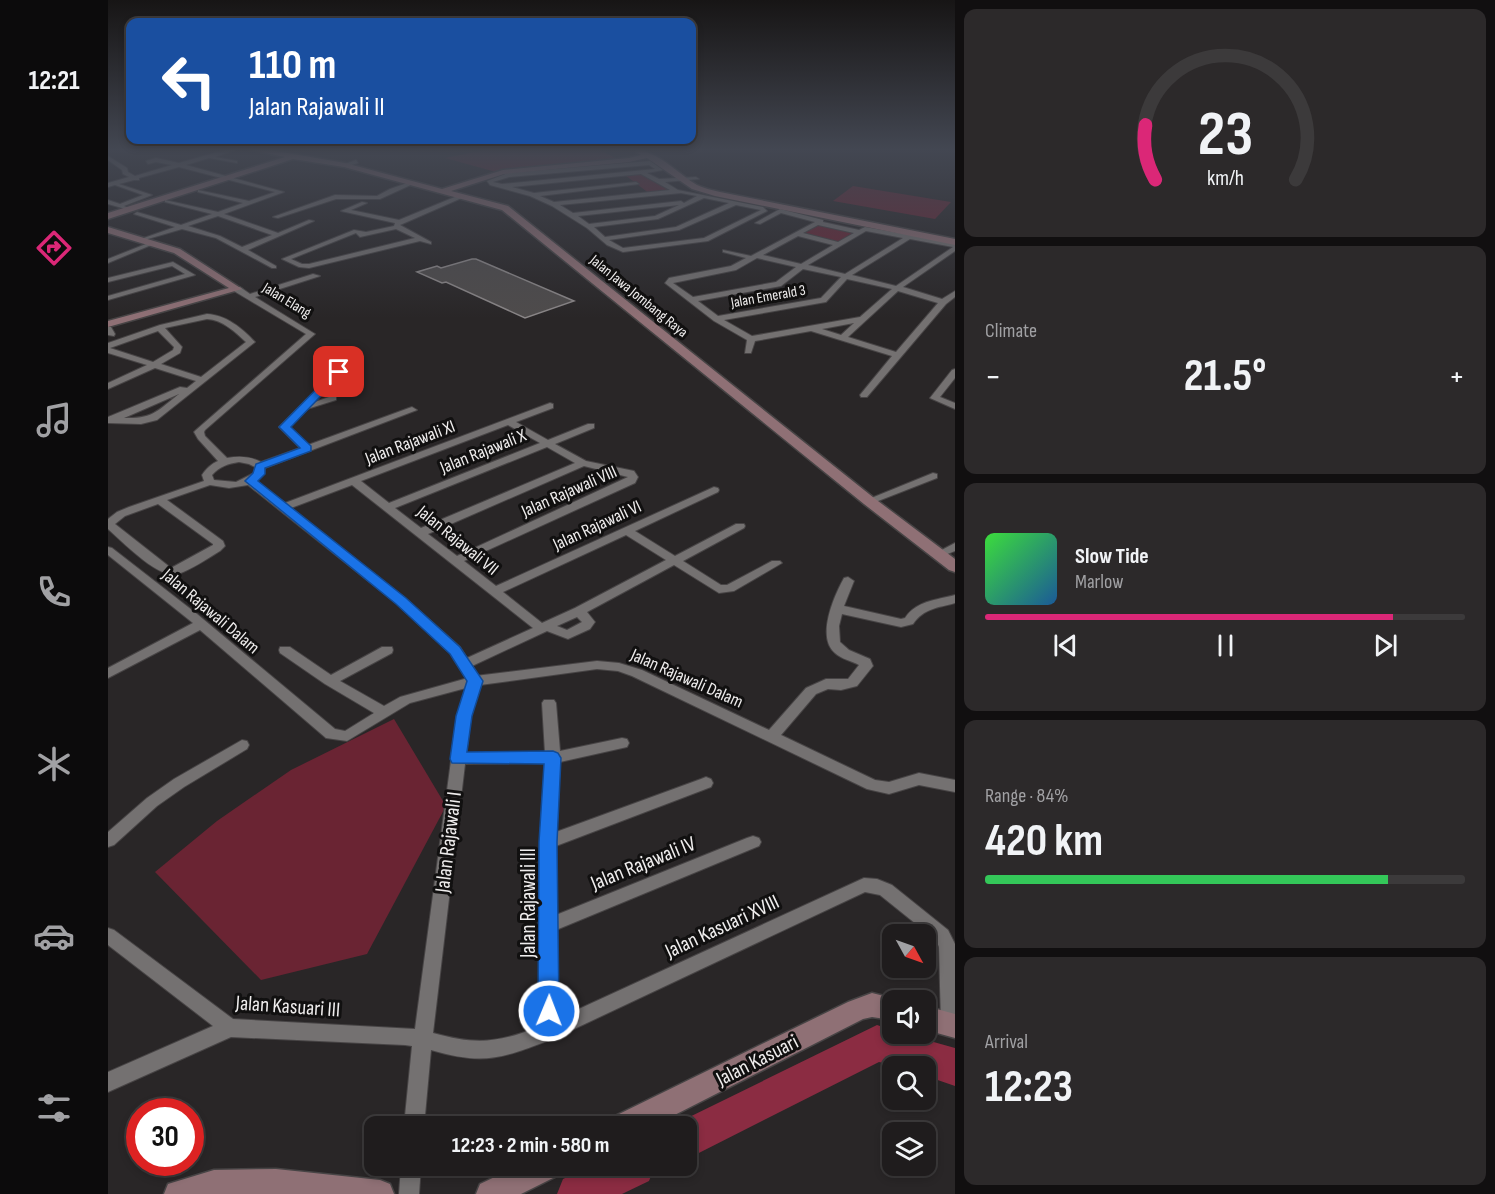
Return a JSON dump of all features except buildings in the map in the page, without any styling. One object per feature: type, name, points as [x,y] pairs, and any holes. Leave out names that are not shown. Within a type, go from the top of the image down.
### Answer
[{"type":"main road","points":[[108,216],[122,206]]},
{"type":"main road","name":"Jalan Jawa Jombang Raya","points":[[497,206],[505,208],[869,501],[955,567]]},
{"type":"main road","points":[[772,206],[955,245]]},
{"type":"main road","points":[[846,222],[955,236]]},
{"type":"main road","name":"Jalan Elang","points":[[108,230],[177,251],[235,287]]},
{"type":"main road","points":[[108,320],[235,287]]},
{"type":"main road","points":[[109,330],[235,287]]},
{"type":"main road","name":"Jalan Kasuari","points":[[645,1116],[857,1010],[872,1005],[882,1007]]},
{"type":"main road","points":[[936,1021],[952,1025]]},
{"type":"main road","points":[[490,1194],[527,1176]]},
{"type":"main road","points":[[178,1194],[214,1184],[276,1183],[381,1194]]},
{"type":"street","points":[[108,208],[122,206]]},
{"type":"street","points":[[186,206],[219,214],[278,235]]},
{"type":"street","points":[[108,261],[183,226],[242,206]]},
{"type":"street","points":[[276,217],[309,206]]},
{"type":"street","points":[[356,206],[344,211],[399,224],[420,240],[429,243]]},
{"type":"street","points":[[420,240],[302,267],[285,259],[318,245],[399,224],[440,206]]},
{"type":"street","points":[[557,206],[589,226],[616,249],[627,250],[706,240],[764,211],[748,206]]},
{"type":"street","points":[[651,206],[663,215]]},
{"type":"street","points":[[572,215],[656,206]]},
{"type":"street","points":[[589,226],[663,215],[682,206]]},
{"type":"street","points":[[604,239],[677,229],[729,206]]},
{"type":"street","points":[[728,238],[779,212],[819,222],[846,222],[859,232]]},
{"type":"street","points":[[138,214],[218,237],[274,267]]},
{"type":"street","points":[[242,250],[311,220]]},
{"type":"street","points":[[819,222],[726,271],[669,282],[717,319],[751,339],[864,319]]},
{"type":"street","points":[[691,300],[778,284],[802,266],[868,229],[955,245]]},
{"type":"street","points":[[798,234],[839,244]]},
{"type":"street","name":"Jalan Emerald 3","points":[[717,319],[823,300],[846,276],[910,236]]},
{"type":"street","points":[[842,338],[897,288],[955,245]]},
{"type":"street","points":[[724,251],[846,276],[943,302]]},
{"type":"street","points":[[108,280],[173,264],[191,275],[108,298]]},
{"type":"street","points":[[250,296],[316,276]]},
{"type":"street","name":"Jalan Elang","points":[[224,461],[199,432],[311,334],[235,287]]},
{"type":"street","points":[[864,395],[943,302],[955,293]]},
{"type":"street","points":[[108,348],[124,339],[160,328],[199,318],[217,317],[249,340],[250,344],[149,420],[109,420]]},
{"type":"street","points":[[809,327],[897,356]]},
{"type":"street","points":[[108,386],[154,365],[179,349],[160,328]]},
{"type":"street","points":[[109,330],[124,339]]},
{"type":"street","points":[[748,351],[751,339]]},
{"type":"street","points":[[108,348],[201,381]]},
{"type":"street","points":[[307,449],[285,429],[339,372]]},
{"type":"street","points":[[954,374],[935,398],[955,406]]},
{"type":"street","points":[[109,420],[201,381]]},
{"type":"street","name":"Jalan Rajawali XI","points":[[282,508],[550,406]]},
{"type":"street","points":[[210,482],[207,475],[212,467],[224,461],[246,460],[260,466],[412,410]]},
{"type":"street","name":"Jalan Rajawali VIII","points":[[455,561],[631,481],[633,477],[630,473],[583,463],[509,422]]},
{"type":"street","name":"Jalan Rajawali X","points":[[388,507],[591,426]]},
{"type":"street","points":[[420,533],[583,463]]},
{"type":"street","points":[[160,500],[219,543],[219,546],[170,572],[108,524],[121,514],[210,482],[221,486],[250,481],[259,474],[260,466]]},
{"type":"street","points":[[869,501],[907,489],[933,476]]},
{"type":"street","points":[[250,481],[401,601],[455,650],[475,681]]},
{"type":"street","name":"Jalan Rajawali VII","points":[[354,481],[543,627]]},
{"type":"street","name":"Jalan Rajawali VI","points":[[494,591],[714,490]]},
{"type":"street","points":[[464,665],[543,627],[568,635],[586,626],[589,622],[579,611],[740,526]]},
{"type":"street","points":[[628,531],[720,589],[725,589],[776,563]]},
{"type":"street","points":[[940,554],[955,547]]},
{"type":"street","name":"Jalan Rajawali Dalam","points":[[108,550],[201,624],[331,734],[347,736],[383,712],[426,692],[475,681],[597,665],[620,667],[637,673],[872,785],[889,788],[919,779],[955,786]]},
{"type":"street","points":[[772,736],[811,691],[826,684],[852,683],[866,666],[865,662],[838,649],[831,640],[832,628],[848,581]]},
{"type":"street","points":[[839,609],[901,623],[909,621],[914,611],[924,605],[939,605],[955,599]]},
{"type":"street","points":[[108,674],[201,624]]},
{"type":"street","points":[[285,650],[330,681],[383,712]]},
{"type":"street","points":[[330,681],[387,650]]},
{"type":"street","name":"Jalan Rajawali I","points":[[415,1116],[458,759],[464,716],[475,681]]},
{"type":"street","name":"Jalan Rajawali III","points":[[548,1032],[548,842],[553,758],[549,703]]},
{"type":"street","points":[[458,759],[553,758],[622,743]]},
{"type":"street","points":[[108,841],[161,796],[243,745]]},
{"type":"street","points":[[548,842],[706,783]]},
{"type":"street","name":"Jalan Rajawali IV","points":[[549,926],[753,842]]},
{"type":"street","name":"Jalan Kasuari XVIII","points":[[423,1038],[466,1050],[506,1048],[548,1032],[864,885],[886,890],[942,935],[948,947],[952,1025]]},
{"type":"street","name":"Jalan Kasuari III","points":[[108,934],[230,1028],[423,1038]]},
{"type":"street","points":[[108,1082],[230,1028]]},
{"type":"street","points":[[410,1194],[411,1176]]},
{"type":"shaded area","points":[[860,206],[947,206],[935,219]]},
{"type":"shaded area","points":[[817,223],[859,232],[839,244],[797,234]]},
{"type":"shaded area","points":[[394,719],[446,806],[367,954],[261,980],[155,872],[217,821],[291,770]]},
{"type":"waterway","points":[[697,1134],[877,1043],[955,1067]]},
{"type":"waterway","points":[[578,1194],[614,1176]]},
{"type":"route","points":[[339,372],[284,427],[307,449],[260,466],[259,474],[250,481],[401,601],[455,650],[475,681],[464,716],[458,759],[553,758],[548,842],[549,1011]]}]
